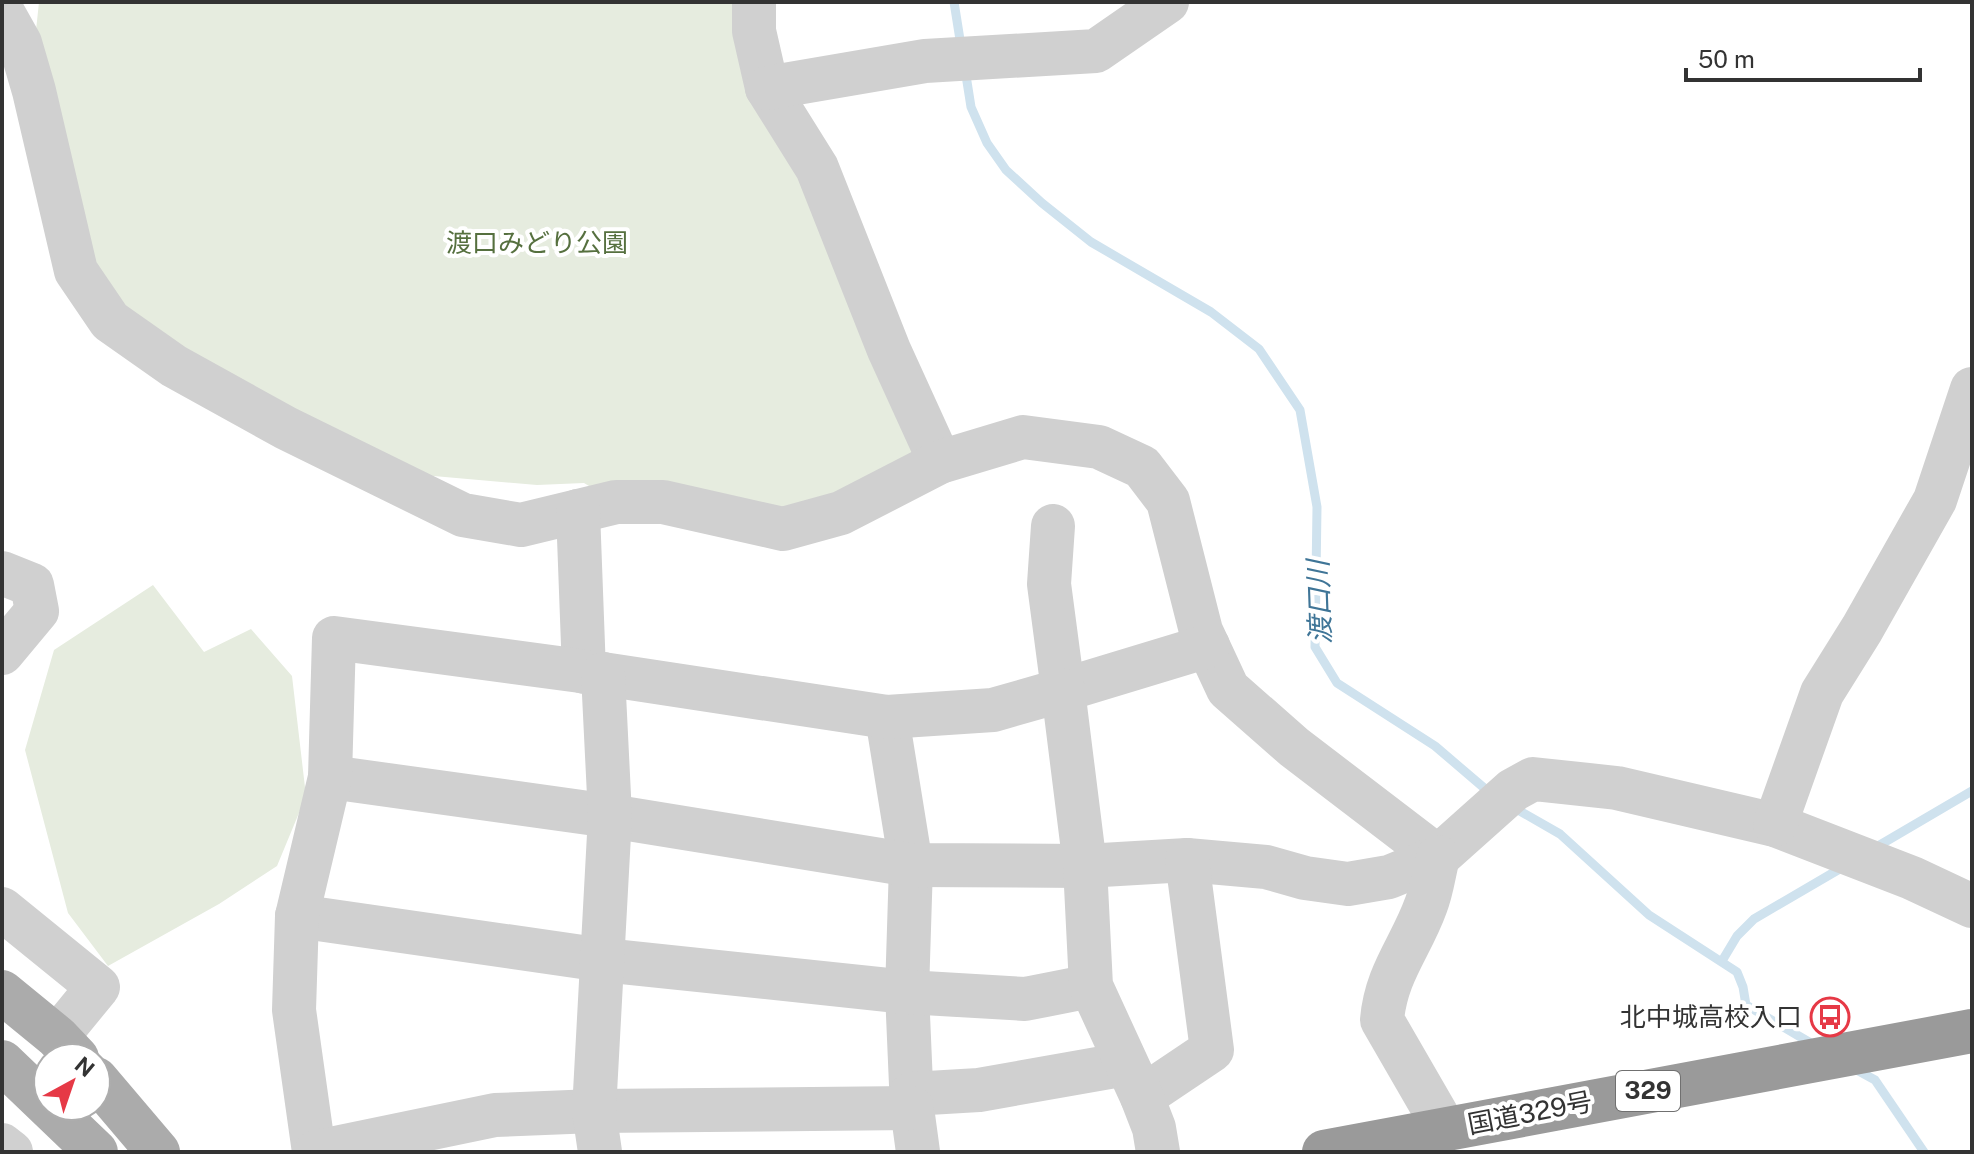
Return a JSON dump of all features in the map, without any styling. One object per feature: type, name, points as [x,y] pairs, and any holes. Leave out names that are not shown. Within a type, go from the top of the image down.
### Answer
[{"type":"highway","name":"国道329号","points":[[1324,1152],[1972,1031]]},
{"type":"main road","points":[[2,992],[60,1042]]},
{"type":"main road","points":[[2,1062],[96,1152]]},
{"type":"main road","points":[[112,1098],[158,1152]]},
{"type":"street","points":[[754,2],[754,31],[767,88],[817,168],[889,350],[940,462]]},
{"type":"street","points":[[767,88],[925,61],[1096,51],[1167,2]]},
{"type":"street","points":[[2,11],[20,43],[27,67],[76,271],[110,321],[174,366],[286,428],[463,515],[521,525],[616,502],[663,502],[783,529],[841,513],[940,462],[1023,437],[1099,447],[1142,467],[1168,501],[1201,631],[1228,689],[1294,747],[1438,857]]},
{"type":"street","points":[[1775,825],[1822,693],[1935,500],[1972,389]]},
{"type":"street","points":[[578,511],[610,816],[597,1131]]},
{"type":"street","points":[[1053,526],[1049,584],[1085,866],[1091,986],[1154,1128],[1158,1152]]},
{"type":"street","points":[[2,573],[32,585],[37,611],[2,653]]},
{"type":"street","points":[[1187,860],[1212,1050],[1134,1080],[979,1090],[912,1101],[597,1131],[495,1115],[315,1152],[294,1010],[297,916],[330,777],[334,638],[887,717],[993,710],[1208,646]]},
{"type":"street","points":[[887,717],[911,865],[907,992],[912,1101],[918,1152]]},
{"type":"street","points":[[330,777],[610,816],[911,865],[1085,866],[1187,860],[1266,867],[1305,878],[1348,884],[1389,877],[1438,857],[1498,803],[1533,779],[1617,788],[1775,825],[1912,878],[1972,906]]},
{"type":"street","points":[[1438,857],[1426,905],[1389,982],[1382,1020],[1445,1129]]},
{"type":"street","points":[[2,909],[98,987],[70,1042]]},
{"type":"street","points":[[297,916],[603,960],[907,992],[1025,999],[1091,986]]},
{"type":"street","points":[[2,1145],[11,1152]]},
{"type":"green space","name":"渡口みどり公園","points":[[39,2],[746,2],[889,350],[940,462],[841,513],[616,502],[584,483],[537,485],[411,474],[117,313],[89,266],[35,40]]},
{"type":"green space","points":[[153,585],[204,652],[251,629],[292,676],[306,796],[277,866],[219,904],[108,966],[68,913],[25,750],[54,650]]},
{"type":"waterway","name":"渡口川","points":[[954,2],[961,46]]},
{"type":"waterway","name":"渡口川","points":[[965,69],[971,107],[987,143],[1006,170],[1091,242],[1211,312],[1259,349],[1300,410],[1317,507],[1315,647],[1337,683],[1435,746],[1490,793]]},
{"type":"waterway","points":[[1873,849],[1972,791]]},
{"type":"waterway","name":"渡口川","points":[[1513,807],[1560,834],[1649,915],[1737,972],[1746,1005],[1814,1045]]},
{"type":"waterway","points":[[1722,961],[1737,936],[1754,919],[1843,867]]},
{"type":"waterway","name":"渡口川","points":[[1855,1069],[1875,1080],[1924,1152]]},
{"type":"place","name":"北中城高校入口","points":[[1830,1017]]}]
